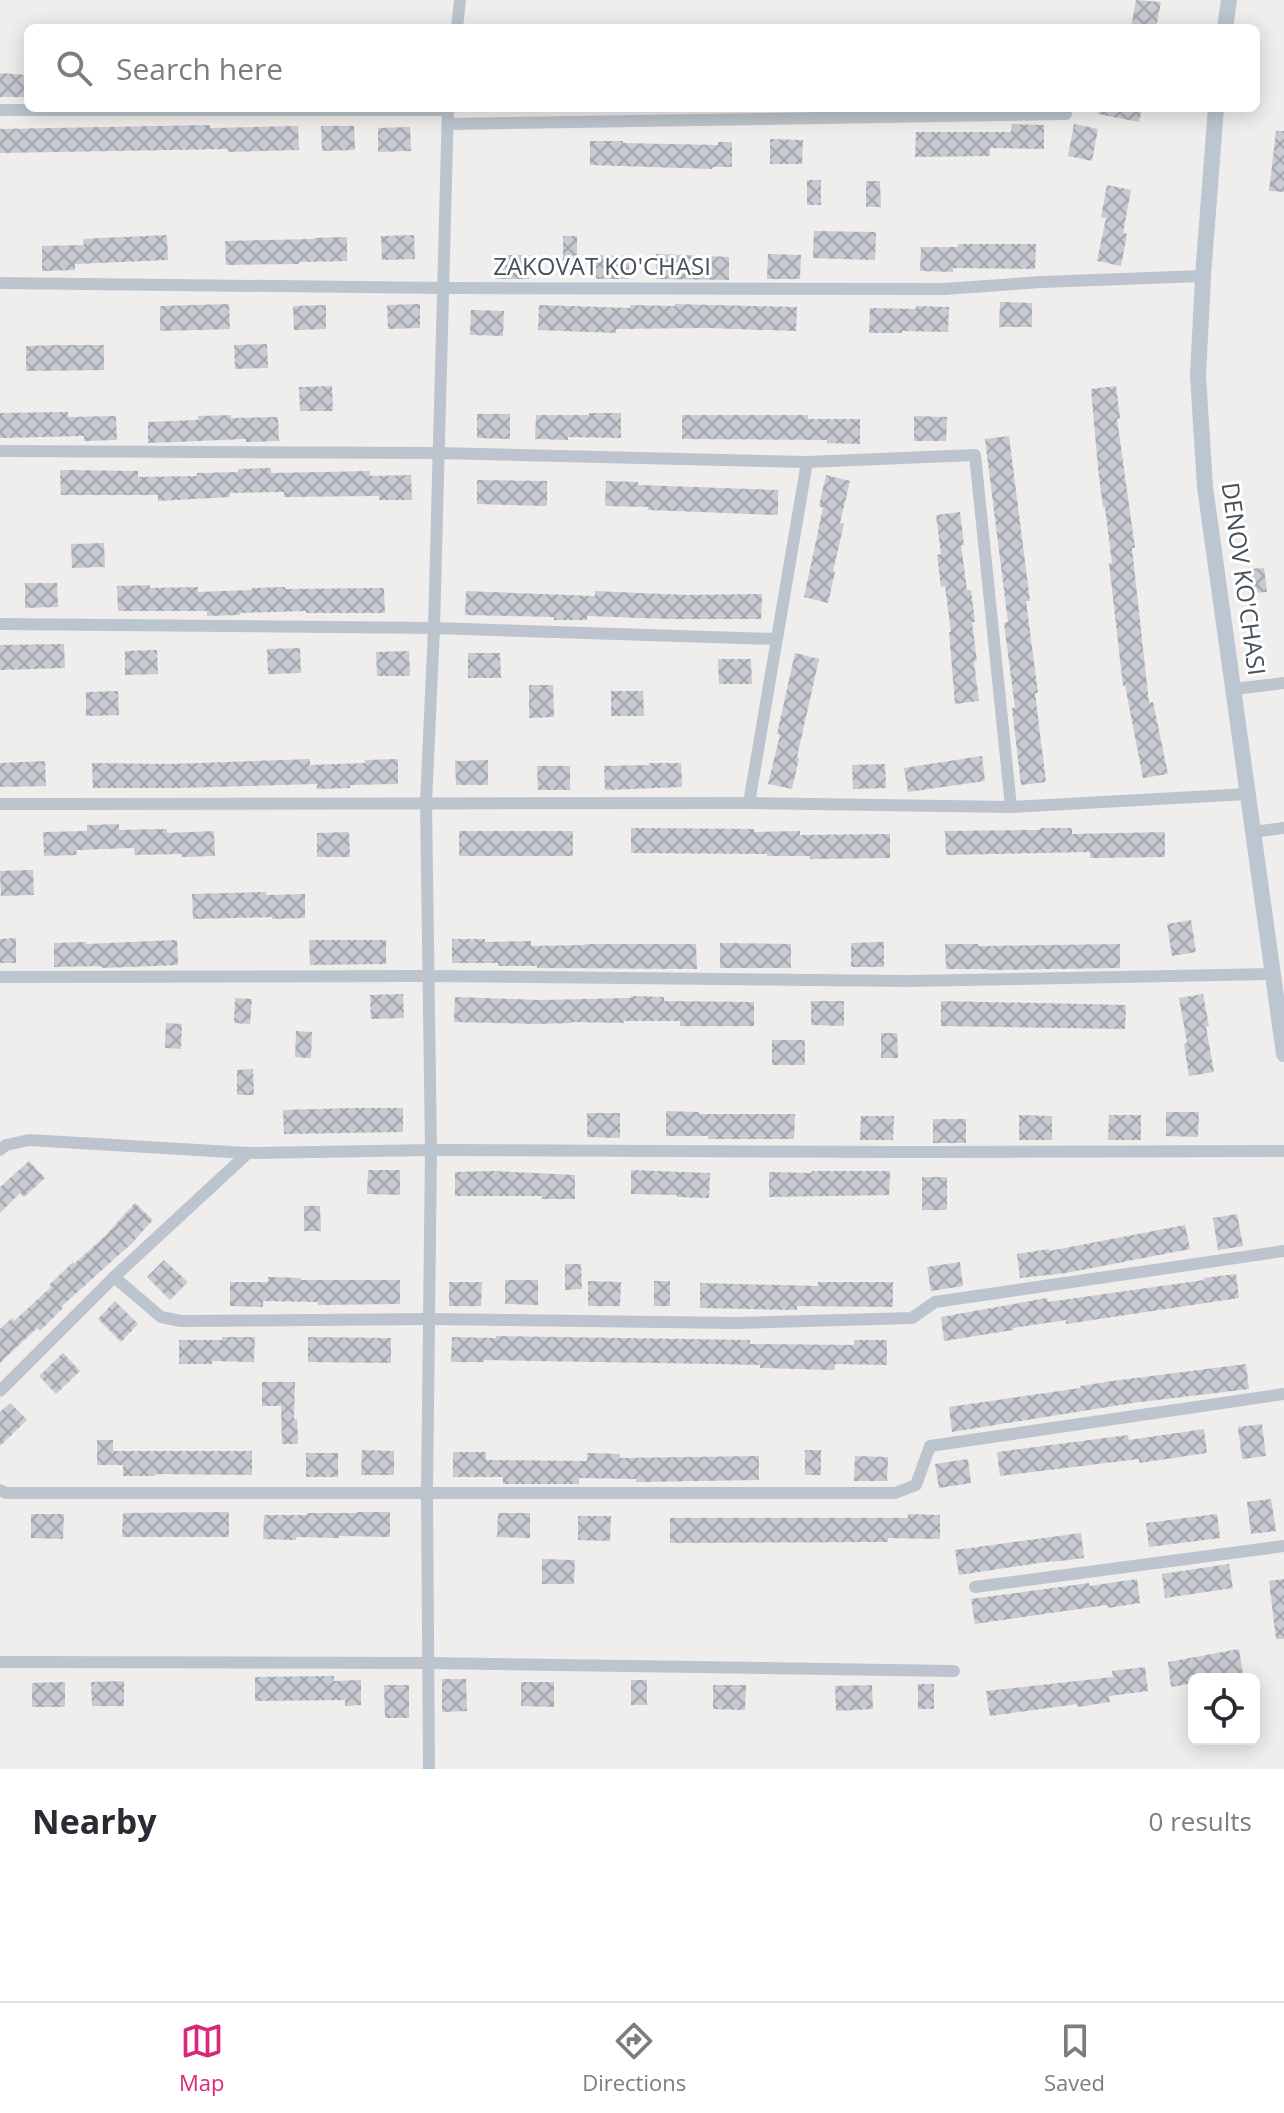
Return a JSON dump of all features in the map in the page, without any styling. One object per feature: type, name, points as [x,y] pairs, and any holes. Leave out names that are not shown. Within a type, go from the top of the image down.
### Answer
[{"type":"street","points":[[457,24],[460,0]]},
{"type":"street","points":[[1226,24],[1229,0]]},
{"type":"street","points":[[0,110],[24,110]]},
{"type":"street","points":[[429,1769],[427,1493],[431,1150],[426,803],[448,112]]},
{"type":"street","name":"DENOV KO'CHASI","points":[[1216,112],[1198,376],[1205,487],[1253,832],[1276,966],[1284,1054]]},
{"type":"street","points":[[449,124],[1066,114]]},
{"type":"street","name":"ZAKOVAT KO'CHASI","points":[[0,283],[944,289],[1203,276]]},
{"type":"street","points":[[0,451],[438,453],[807,462],[975,455],[1011,807]]},
{"type":"street","points":[[749,803],[807,462]]},
{"type":"street","points":[[0,624],[434,628],[775,639]]},
{"type":"street","points":[[1234,689],[1284,683]]},
{"type":"street","points":[[0,804],[749,803],[1011,807],[1248,794]]},
{"type":"street","points":[[1253,832],[1284,828]]},
{"type":"street","points":[[0,977],[428,976],[908,981],[1276,966]]},
{"type":"street","points":[[0,1150],[6,1145],[29,1140],[248,1153],[431,1150],[1284,1151]]},
{"type":"street","points":[[0,1391],[114,1277],[248,1153]]},
{"type":"street","points":[[114,1277],[161,1317],[181,1321],[428,1319],[736,1323],[912,1318],[935,1302],[1284,1251]]},
{"type":"street","points":[[0,1490],[6,1493],[895,1493],[916,1485],[930,1446],[1284,1394]]},
{"type":"street","points":[[975,1587],[1284,1546]]},
{"type":"street","points":[[0,1662],[429,1663],[954,1671]]},
{"type":"building","points":[[1136,0],[1161,2],[1157,24],[1132,24]]},
{"type":"building","points":[[0,73],[24,75],[24,97],[0,97]]},
{"type":"building","points":[[1098,112],[1141,112],[1139,122]]},
{"type":"building","points":[[1012,124],[1044,125],[1044,149],[990,148],[990,156],[915,157],[916,132],[1011,132]]},
{"type":"building","points":[[1074,124],[1098,129],[1092,161],[1068,156]]},
{"type":"building","points":[[210,125],[210,128],[298,126],[299,150],[0,153],[0,129]]},
{"type":"building","points":[[321,126],[354,126],[355,150],[322,151]]},
{"type":"building","points":[[410,127],[411,151],[378,152],[378,128]]},
{"type":"building","points":[[1276,131],[1284,131],[1284,192],[1269,191]]},
{"type":"building","points":[[770,139],[803,140],[802,164],[770,164]]},
{"type":"building","points":[[590,141],[718,145],[718,142],[732,142],[732,167],[590,165]]},
{"type":"building","points":[[807,180],[821,180],[821,205],[807,205]]},
{"type":"building","points":[[866,181],[880,181],[881,207],[866,207]]},
{"type":"building","points":[[1107,185],[1131,190],[1121,266],[1097,261],[1106,218],[1101,217]]},
{"type":"building","points":[[814,231],[876,232],[875,260],[813,258]]},
{"type":"building","points":[[167,235],[168,260],[75,264],[75,270],[42,271],[42,246],[84,245],[83,239]]},
{"type":"building","points":[[414,235],[415,259],[382,260],[381,236]]},
{"type":"building","points":[[563,236],[577,236],[577,261],[563,261]]},
{"type":"building","points":[[347,237],[347,261],[226,265],[225,241]]},
{"type":"building","points":[[958,244],[1036,244],[1035,269],[953,268],[953,272],[920,271],[921,247],[958,247]]},
{"type":"building","points":[[656,254],[729,257],[729,280],[656,279]]},
{"type":"building","points":[[768,254],[801,255],[800,279],[767,279]]},
{"type":"building","points":[[496,255],[529,255],[529,279],[496,279]]},
{"type":"building","points":[[596,255],[629,256],[629,279],[596,279]]},
{"type":"building","points":[[1000,302],[1032,303],[1032,327],[999,327]]},
{"type":"building","points":[[229,304],[230,329],[160,331],[160,306]]},
{"type":"building","points":[[420,304],[420,328],[388,329],[387,305]]},
{"type":"building","points":[[326,305],[326,329],[294,330],[293,306]]},
{"type":"building","points":[[539,305],[630,308],[630,305],[797,307],[796,331],[616,329],[616,333],[538,330]]},
{"type":"building","points":[[916,306],[949,307],[948,332],[869,333],[870,308],[916,309]]},
{"type":"building","points":[[471,310],[504,311],[503,336],[470,335]]},
{"type":"building","points":[[267,344],[268,368],[235,369],[234,345]]},
{"type":"building","points":[[104,345],[104,370],[26,371],[26,346]]},
{"type":"building","points":[[332,386],[333,411],[300,411],[299,387]]},
{"type":"building","points":[[1116,386],[1120,418],[1117,419],[1135,548],[1132,548],[1149,703],[1153,702],[1168,774],[1143,778],[1123,686],[1091,389]]},
{"type":"building","points":[[68,412],[68,417],[116,416],[117,440],[84,441],[84,436],[0,438],[0,413]]},
{"type":"building","points":[[621,413],[621,438],[535,439],[536,415]]},
{"type":"building","points":[[477,414],[510,414],[510,439],[477,438]]},
{"type":"building","points":[[231,415],[231,418],[278,417],[279,441],[246,442],[246,439],[148,443],[148,422]]},
{"type":"building","points":[[682,415],[808,415],[808,419],[860,419],[860,444],[827,443],[827,440],[682,439]]},
{"type":"building","points":[[914,416],[947,417],[946,441],[914,441]]},
{"type":"building","points":[[1009,436],[1030,601],[1026,601],[1046,782],[1021,785],[1004,623],[1008,622],[985,439]]},
{"type":"building","points":[[271,468],[271,473],[370,471],[370,476],[411,475],[412,500],[379,500],[379,496],[284,497],[284,492],[230,493],[230,497],[158,501],[158,495],[61,495],[60,470],[138,471],[138,477],[197,476],[197,473]]},
{"type":"building","points":[[826,475],[850,481],[828,603],[804,597],[823,508],[819,506]]},
{"type":"building","points":[[477,480],[547,481],[547,506],[477,504]]},
{"type":"building","points":[[606,481],[778,490],[778,515],[605,506]]},
{"type":"building","points":[[960,512],[967,590],[971,590],[975,622],[972,622],[977,661],[974,662],[979,701],[955,704],[951,632],[945,586],[941,587],[936,515]]},
{"type":"building","points":[[104,543],[105,567],[72,568],[71,544]]},
{"type":"building","points":[[1264,568],[1267,592],[1252,593],[1249,569]]},
{"type":"building","points":[[25,583],[57,583],[58,607],[25,608]]},
{"type":"building","points":[[150,585],[150,588],[198,587],[198,592],[285,587],[384,588],[385,613],[306,611],[207,616],[207,611],[118,611],[117,586]]},
{"type":"building","points":[[466,591],[595,596],[595,591],[762,594],[761,619],[587,616],[587,620],[554,620],[554,617],[465,615]]},
{"type":"building","points":[[64,644],[65,668],[0,670],[0,645]]},
{"type":"building","points":[[300,648],[301,673],[268,674],[267,649]]},
{"type":"building","points":[[157,650],[158,674],[125,675],[125,651]]},
{"type":"building","points":[[409,651],[410,676],[377,676],[376,652]]},
{"type":"building","points":[[468,653],[500,653],[501,678],[468,678]]},
{"type":"building","points":[[795,653],[819,659],[792,789],[768,784]]},
{"type":"building","points":[[718,659],[751,659],[752,684],[719,684]]},
{"type":"building","points":[[529,685],[553,685],[554,717],[529,718]]},
{"type":"building","points":[[118,691],[119,715],[86,716],[86,692]]},
{"type":"building","points":[[611,691],[643,691],[644,716],[611,716]]},
{"type":"building","points":[[982,756],[985,781],[908,792],[904,768]]},
{"type":"building","points":[[310,759],[310,765],[398,759],[398,784],[317,789],[317,784],[93,788],[92,763],[171,764]]},
{"type":"building","points":[[488,760],[488,785],[456,785],[455,761]]},
{"type":"building","points":[[45,761],[46,786],[0,787],[0,763]]},
{"type":"building","points":[[681,763],[682,787],[605,790],[604,766]]},
{"type":"building","points":[[885,764],[886,788],[853,789],[852,765]]},
{"type":"building","points":[[537,766],[570,766],[570,790],[538,790]]},
{"type":"building","points":[[119,824],[119,830],[167,829],[167,833],[214,831],[215,856],[135,855],[134,848],[76,850],[77,855],[44,856],[43,832],[87,831],[87,825]]},
{"type":"building","points":[[631,828],[754,829],[754,832],[800,831],[800,835],[890,834],[890,858],[810,859],[810,856],[767,854],[631,853]]},
{"type":"building","points":[[1072,828],[1072,834],[1165,832],[1165,857],[1090,858],[1090,852],[946,855],[945,831]]},
{"type":"building","points":[[459,831],[573,831],[573,856],[459,856]]},
{"type":"building","points":[[349,832],[350,857],[317,857],[317,833]]},
{"type":"building","points":[[33,870],[34,895],[1,896],[0,871]]},
{"type":"building","points":[[266,892],[266,895],[305,894],[305,918],[193,919],[192,894]]},
{"type":"building","points":[[1191,920],[1196,952],[1172,956],[1167,924]]},
{"type":"building","points":[[16,938],[16,963],[0,963],[0,939]]},
{"type":"building","points":[[452,939],[531,941],[531,946],[696,944],[697,969],[537,968],[498,966],[498,963],[452,963]]},
{"type":"building","points":[[177,940],[178,965],[54,967],[54,943]]},
{"type":"building","points":[[309,940],[386,940],[386,964],[310,965]]},
{"type":"building","points":[[884,942],[884,967],[851,967],[851,943]]},
{"type":"building","points":[[720,943],[791,944],[791,968],[720,968]]},
{"type":"building","points":[[945,944],[1120,944],[1120,968],[946,969]]},
{"type":"building","points":[[403,994],[404,1018],[371,1019],[370,995]]},
{"type":"building","points":[[1203,994],[1214,1072],[1189,1076],[1179,998]]},
{"type":"building","points":[[455,997],[540,1000],[664,997],[664,1001],[754,1002],[754,1026],[680,1026],[680,1021],[454,1022]]},
{"type":"building","points":[[235,998],[252,999],[250,1024],[234,1023]]},
{"type":"building","points":[[811,1001],[844,1001],[844,1026],[811,1025]]},
{"type":"building","points":[[941,1001],[1126,1005],[1125,1029],[941,1026]]},
{"type":"building","points":[[166,1023],[182,1024],[181,1049],[165,1048]]},
{"type":"building","points":[[296,1031],[312,1032],[311,1058],[295,1057]]},
{"type":"building","points":[[881,1033],[897,1033],[898,1058],[881,1058]]},
{"type":"building","points":[[772,1040],[805,1040],[805,1065],[772,1065]]},
{"type":"building","points":[[253,1069],[254,1095],[237,1095],[237,1070]]},
{"type":"building","points":[[403,1108],[403,1132],[284,1134],[283,1110]]},
{"type":"building","points":[[666,1111],[795,1114],[794,1139],[666,1136]]},
{"type":"building","points":[[1166,1112],[1199,1112],[1198,1137],[1166,1136]]},
{"type":"building","points":[[587,1113],[620,1113],[620,1138],[587,1137]]},
{"type":"building","points":[[1019,1115],[1052,1116],[1052,1140],[1019,1140]]},
{"type":"building","points":[[1109,1115],[1141,1115],[1141,1140],[1108,1140]]},
{"type":"building","points":[[861,1116],[894,1116],[893,1140],[860,1140]]},
{"type":"building","points":[[933,1119],[966,1119],[966,1143],[933,1143]]},
{"type":"building","points":[[29,1161],[45,1178],[24,1197],[20,1193],[0,1213],[0,1187]]},
{"type":"building","points":[[368,1170],[400,1170],[400,1195],[367,1194]]},
{"type":"building","points":[[631,1170],[710,1173],[709,1198],[631,1194]]},
{"type":"building","points":[[890,1171],[889,1195],[769,1197],[769,1172]]},
{"type":"building","points":[[455,1172],[575,1175],[575,1199],[455,1196]]},
{"type":"building","points":[[922,1177],[947,1177],[947,1210],[922,1210]]},
{"type":"building","points":[[135,1203],[153,1220],[62,1306],[40,1331],[37,1328],[0,1363],[0,1329],[12,1318],[14,1321],[51,1287],[49,1285],[105,1236]]},
{"type":"building","points":[[304,1206],[320,1206],[321,1231],[304,1231]]},
{"type":"building","points":[[1237,1214],[1243,1246],[1218,1250],[1213,1218]]},
{"type":"building","points":[[1185,1225],[1190,1249],[1066,1273],[1020,1278],[1017,1254],[1049,1251]]},
{"type":"building","points":[[164,1260],[188,1282],[170,1300],[147,1277]]},
{"type":"building","points":[[960,1262],[963,1286],[931,1291],[927,1267]]},
{"type":"building","points":[[565,1264],[581,1264],[582,1289],[565,1290]]},
{"type":"building","points":[[1236,1274],[1239,1298],[1066,1324],[1066,1320],[944,1341],[941,1317],[1047,1298],[1048,1302]]},
{"type":"building","points":[[268,1277],[400,1280],[400,1304],[318,1305],[318,1302],[263,1301],[263,1307],[230,1306],[230,1282],[268,1282]]},
{"type":"building","points":[[505,1280],[538,1280],[538,1305],[505,1304]]},
{"type":"building","points":[[588,1281],[621,1282],[620,1306],[588,1306]]},
{"type":"building","points":[[654,1281],[670,1281],[670,1306],[654,1306]]},
{"type":"building","points":[[449,1282],[482,1282],[481,1306],[449,1306]]},
{"type":"building","points":[[818,1282],[893,1282],[893,1307],[797,1306],[797,1310],[700,1308],[700,1283],[818,1286]]},
{"type":"building","points":[[115,1301],[138,1324],[121,1342],[98,1319]]},
{"type":"building","points":[[222,1337],[255,1337],[254,1362],[179,1364],[179,1340],[222,1340]]},
{"type":"building","points":[[308,1337],[391,1338],[391,1363],[308,1362]]},
{"type":"building","points":[[452,1337],[750,1340],[750,1344],[854,1345],[854,1340],[887,1340],[887,1365],[835,1364],[835,1370],[716,1364],[451,1362]]},
{"type":"building","points":[[63,1353],[80,1371],[56,1394],[39,1376]]},
{"type":"building","points":[[1246,1364],[1249,1389],[1132,1403],[952,1432],[949,1407]]},
{"type":"building","points":[[262,1382],[295,1382],[294,1419],[297,1419],[298,1444],[282,1444],[281,1406],[262,1406]]},
{"type":"building","points":[[10,1403],[27,1420],[0,1446],[0,1412]]},
{"type":"building","points":[[1262,1424],[1266,1456],[1242,1459],[1238,1427]]},
{"type":"building","points":[[1204,1429],[1207,1453],[1139,1463],[1139,1459],[1000,1476],[997,1452],[1128,1435],[1129,1440]]},
{"type":"building","points":[[97,1440],[113,1440],[113,1451],[252,1451],[252,1475],[123,1476],[123,1465],[97,1465]]},
{"type":"building","points":[[362,1450],[394,1451],[394,1475],[361,1475]]},
{"type":"building","points":[[805,1450],[821,1450],[821,1475],[805,1475]]},
{"type":"building","points":[[453,1452],[486,1452],[486,1460],[587,1461],[587,1453],[620,1454],[620,1458],[759,1456],[759,1480],[636,1482],[636,1479],[579,1478],[579,1484],[503,1484],[503,1477],[453,1477]]},
{"type":"building","points":[[306,1453],[338,1453],[338,1477],[306,1477]]},
{"type":"building","points":[[855,1456],[888,1457],[887,1481],[854,1481]]},
{"type":"building","points":[[968,1459],[971,1483],[939,1488],[935,1464]]},
{"type":"building","points":[[1271,1499],[1276,1531],[1251,1534],[1247,1502]]},
{"type":"building","points":[[229,1512],[229,1537],[122,1537],[123,1513]]},
{"type":"building","points":[[390,1512],[390,1537],[263,1539],[264,1515]]},
{"type":"building","points":[[498,1513],[530,1513],[530,1538],[497,1537]]},
{"type":"building","points":[[31,1514],[64,1514],[63,1539],[31,1538]]},
{"type":"building","points":[[908,1514],[940,1515],[940,1539],[670,1543],[670,1518],[908,1518]]},
{"type":"building","points":[[1217,1514],[1220,1538],[1149,1547],[1146,1523]]},
{"type":"building","points":[[578,1516],[611,1516],[610,1541],[578,1540]]},
{"type":"building","points":[[1081,1533],[1084,1558],[959,1575],[955,1550]]},
{"type":"building","points":[[542,1559],[575,1560],[574,1584],[542,1584]]},
{"type":"building","points":[[1229,1564],[1233,1588],[1165,1598],[1162,1574]]},
{"type":"building","points":[[1137,1579],[1140,1603],[975,1624],[971,1599]]},
{"type":"building","points":[[1284,1579],[1284,1639],[1276,1639],[1269,1581]]},
{"type":"building","points":[[1239,1649],[1243,1673],[1188,1673],[1188,1684],[1171,1687],[1168,1662]]},
{"type":"building","points":[[1145,1667],[1148,1691],[1109,1696],[1110,1702],[990,1716],[986,1691],[1113,1677],[1112,1671]]},
{"type":"building","points":[[334,1676],[334,1681],[361,1680],[361,1705],[345,1706],[345,1700],[255,1701],[255,1677]]},
{"type":"building","points":[[442,1679],[466,1679],[467,1711],[442,1712]]},
{"type":"building","points":[[631,1680],[647,1680],[647,1705],[631,1705]]},
{"type":"building","points":[[124,1681],[124,1706],[92,1706],[91,1682]]},
{"type":"building","points":[[65,1682],[65,1707],[32,1707],[32,1683]]},
{"type":"building","points":[[521,1682],[554,1682],[554,1707],[521,1706]]},
{"type":"building","points":[[918,1684],[934,1684],[934,1709],[918,1709]]},
{"type":"building","points":[[384,1685],[409,1685],[409,1718],[385,1718]]},
{"type":"building","points":[[713,1685],[746,1685],[745,1710],[713,1709]]},
{"type":"building","points":[[872,1685],[873,1709],[836,1711],[835,1686]]}]
